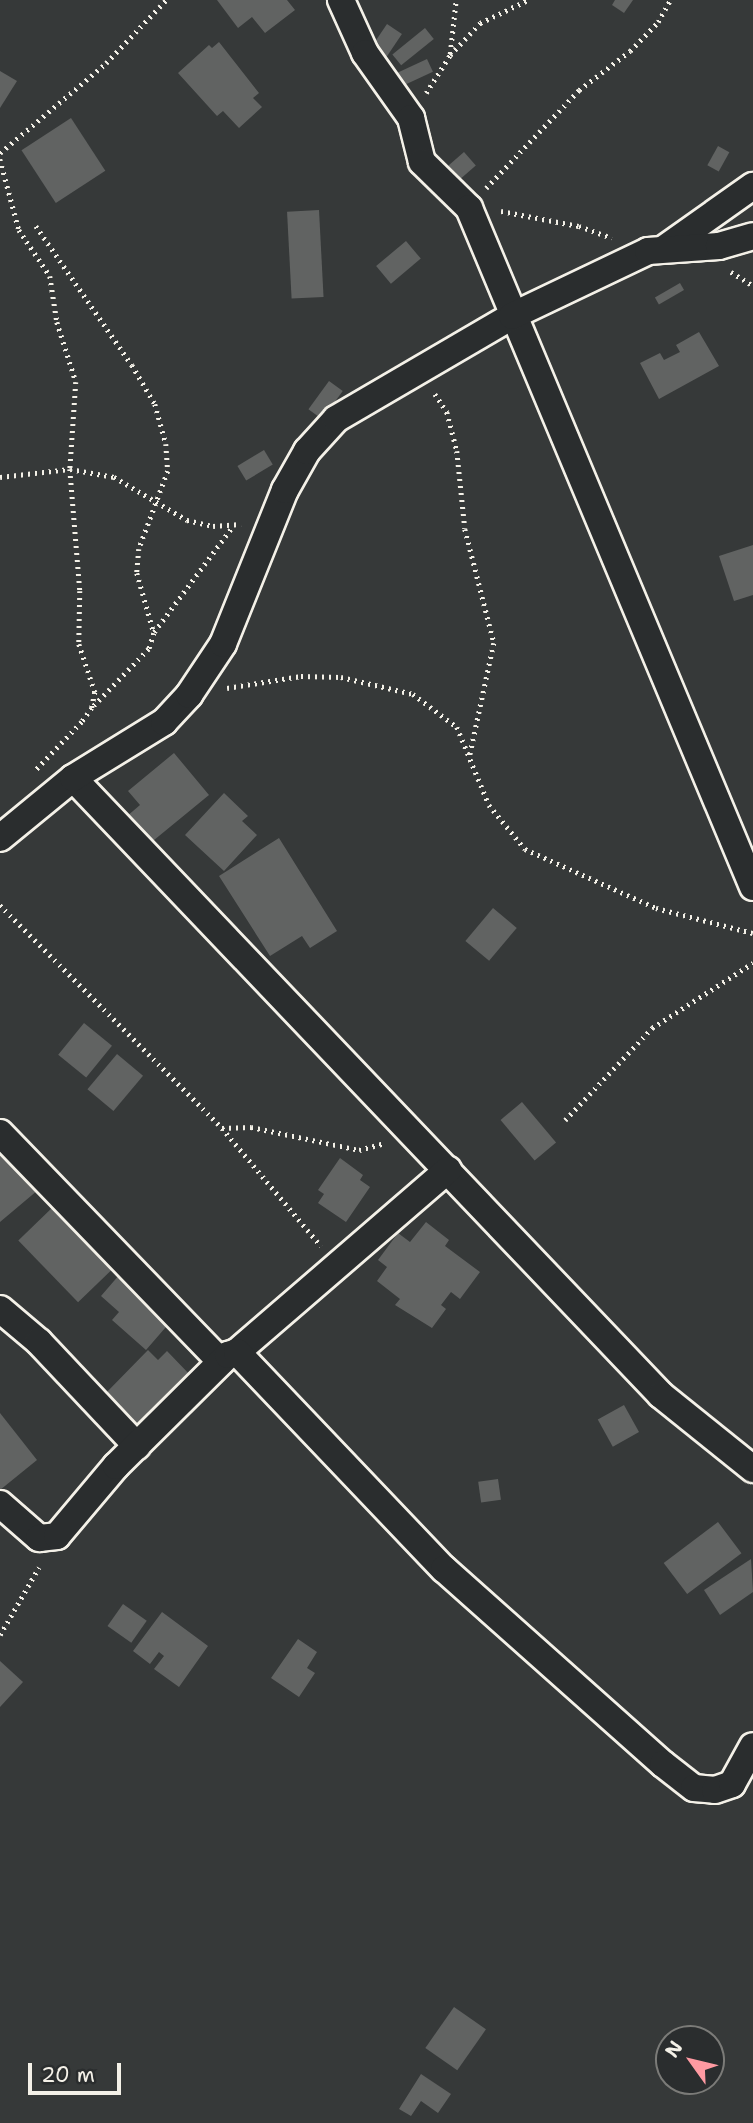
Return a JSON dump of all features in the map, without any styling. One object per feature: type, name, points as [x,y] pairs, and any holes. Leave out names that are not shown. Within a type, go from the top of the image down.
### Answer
[{"type":"street","points":[[341,0],[365,52],[411,118],[422,162],[469,208],[753,887]]},
{"type":"street","points":[[0,838],[73,778],[164,722],[189,695],[223,645],[285,490],[307,451],[336,419],[421,373],[512,316],[657,250],[753,186]]},
{"type":"street","points":[[657,250],[719,246],[753,236]]},
{"type":"street","points":[[73,778],[415,1133],[661,1395],[753,1469]]},
{"type":"street","points":[[0,1133],[444,1569],[663,1764],[694,1788],[715,1790],[732,1784],[753,1746]]},
{"type":"street","points":[[0,1504],[39,1538],[57,1536],[137,1447],[229,1357],[448,1170]]},
{"type":"street","points":[[0,1309],[38,1342],[137,1447]]},
{"type":"path","points":[[0,153],[106,63],[166,0]]},
{"type":"path","points":[[450,55],[456,0]]},
{"type":"path","points":[[411,118],[450,55],[480,23],[528,0]]},
{"type":"path","points":[[469,208],[579,90],[658,22],[670,0]]},
{"type":"path","points":[[0,159],[19,230],[50,276],[57,322],[76,382],[70,469],[79,581],[79,643],[95,692],[92,708]]},
{"type":"path","points":[[469,208],[579,226],[657,250]]},
{"type":"path","points":[[36,226],[102,318],[155,404],[168,471],[139,550],[138,573],[153,633]]},
{"type":"path","points":[[421,373],[447,412],[454,438],[465,529],[494,643],[470,757]]},
{"type":"path","points":[[0,477],[70,469],[114,477],[187,520],[233,526],[251,521]]},
{"type":"path","points":[[28,781],[92,708],[149,649],[153,633],[233,526]]},
{"type":"path","points":[[189,695],[301,676],[341,677],[382,684],[412,694],[457,727],[489,805],[525,849],[656,908],[753,933]]},
{"type":"path","points":[[0,905],[222,1128],[336,1264]]},
{"type":"path","points":[[565,1120],[652,1028],[753,963]]},
{"type":"path","points":[[222,1128],[251,1127],[359,1150],[415,1133]]},
{"type":"path","points":[[0,1635],[57,1536]]},
{"type":"building","points":[[217,0],[287,0],[295,10],[265,33],[252,17],[238,28]]},
{"type":"building","points":[[615,0],[633,0],[624,13],[612,5]]},
{"type":"building","points":[[387,24],[402,34],[383,61],[369,51]]},
{"type":"building","points":[[425,28],[434,39],[401,65],[392,54]]},
{"type":"building","points":[[219,42],[259,93],[253,98],[262,107],[239,128],[223,111],[217,116],[178,73],[209,45],[212,48]]},
{"type":"building","points":[[427,59],[433,72],[398,88],[393,75]]},
{"type":"building","points":[[0,71],[17,81],[0,108]]},
{"type":"building","points":[[71,118],[105,171],[56,203],[22,150]]},
{"type":"building","points":[[718,146],[729,152],[719,172],[707,165]]},
{"type":"building","points":[[464,152],[476,166],[455,183],[444,170]]},
{"type":"building","points":[[319,210],[324,297],[292,299],[287,212]]},
{"type":"building","points":[[406,241],[421,259],[391,284],[376,266]]},
{"type":"building","points":[[680,283],[684,290],[659,304],[655,298]]},
{"type":"building","points":[[699,332],[719,366],[659,399],[640,363],[660,353],[664,360],[680,352],[676,345]]},
{"type":"building","points":[[329,381],[343,391],[322,419],[308,409]]},
{"type":"building","points":[[264,450],[273,465],[246,481],[237,466]]},
{"type":"building","points":[[753,545],[753,595],[734,601],[719,556]]},
{"type":"building","points":[[174,753],[209,795],[148,845],[126,817],[140,805],[128,791]]},
{"type":"building","points":[[224,793],[248,816],[242,821],[257,835],[224,871],[185,835]]},
{"type":"building","points":[[279,838],[337,931],[310,948],[302,936],[270,956],[219,876]]},
{"type":"building","points":[[493,908],[517,928],[489,961],[465,941]]},
{"type":"building","points":[[84,1023],[112,1046],[86,1078],[58,1055]]},
{"type":"building","points":[[117,1054],[143,1076],[113,1111],[87,1089]]},
{"type":"building","points":[[522,1102],[556,1143],[535,1161],[501,1120]]},
{"type":"building","points":[[0,1145],[38,1190],[0,1222]]},
{"type":"building","points":[[340,1158],[363,1175],[360,1180],[370,1187],[346,1222],[318,1203],[324,1194],[318,1190]]},
{"type":"building","points":[[55,1205],[115,1267],[78,1302],[18,1240]]},
{"type":"building","points":[[426,1222],[449,1240],[445,1246],[480,1272],[460,1299],[451,1292],[441,1305],[446,1309],[432,1328],[395,1305],[400,1299],[377,1281],[387,1267],[378,1260],[398,1233],[410,1242]]},
{"type":"building","points":[[120,1274],[172,1320],[146,1350],[112,1320],[119,1312],[101,1296]]},
{"type":"building","points":[[148,1350],[158,1360],[167,1351],[192,1377],[140,1430],[104,1395]]},
{"type":"building","points":[[624,1405],[639,1432],[613,1447],[598,1420]]},
{"type":"building","points":[[0,1413],[37,1460],[0,1490]]},
{"type":"building","points":[[498,1479],[501,1500],[481,1503],[478,1482]]},
{"type":"building","points":[[718,1522],[741,1553],[687,1594],[664,1563]]},
{"type":"building","points":[[751,1559],[753,1592],[720,1615],[704,1590]]},
{"type":"building","points":[[123,1604],[147,1621],[131,1643],[108,1626]]},
{"type":"building","points":[[162,1612],[208,1646],[179,1687],[154,1669],[164,1656],[159,1652],[150,1664],[133,1651]]},
{"type":"building","points":[[298,1639],[317,1652],[307,1668],[315,1673],[299,1697],[271,1678]]},
{"type":"building","points":[[0,1661],[23,1682],[0,1707]]},
{"type":"building","points":[[454,2007],[486,2029],[457,2070],[425,2048]]},
{"type":"building","points":[[421,2074],[451,2094],[438,2113],[421,2101],[411,2116],[399,2109]]}]
